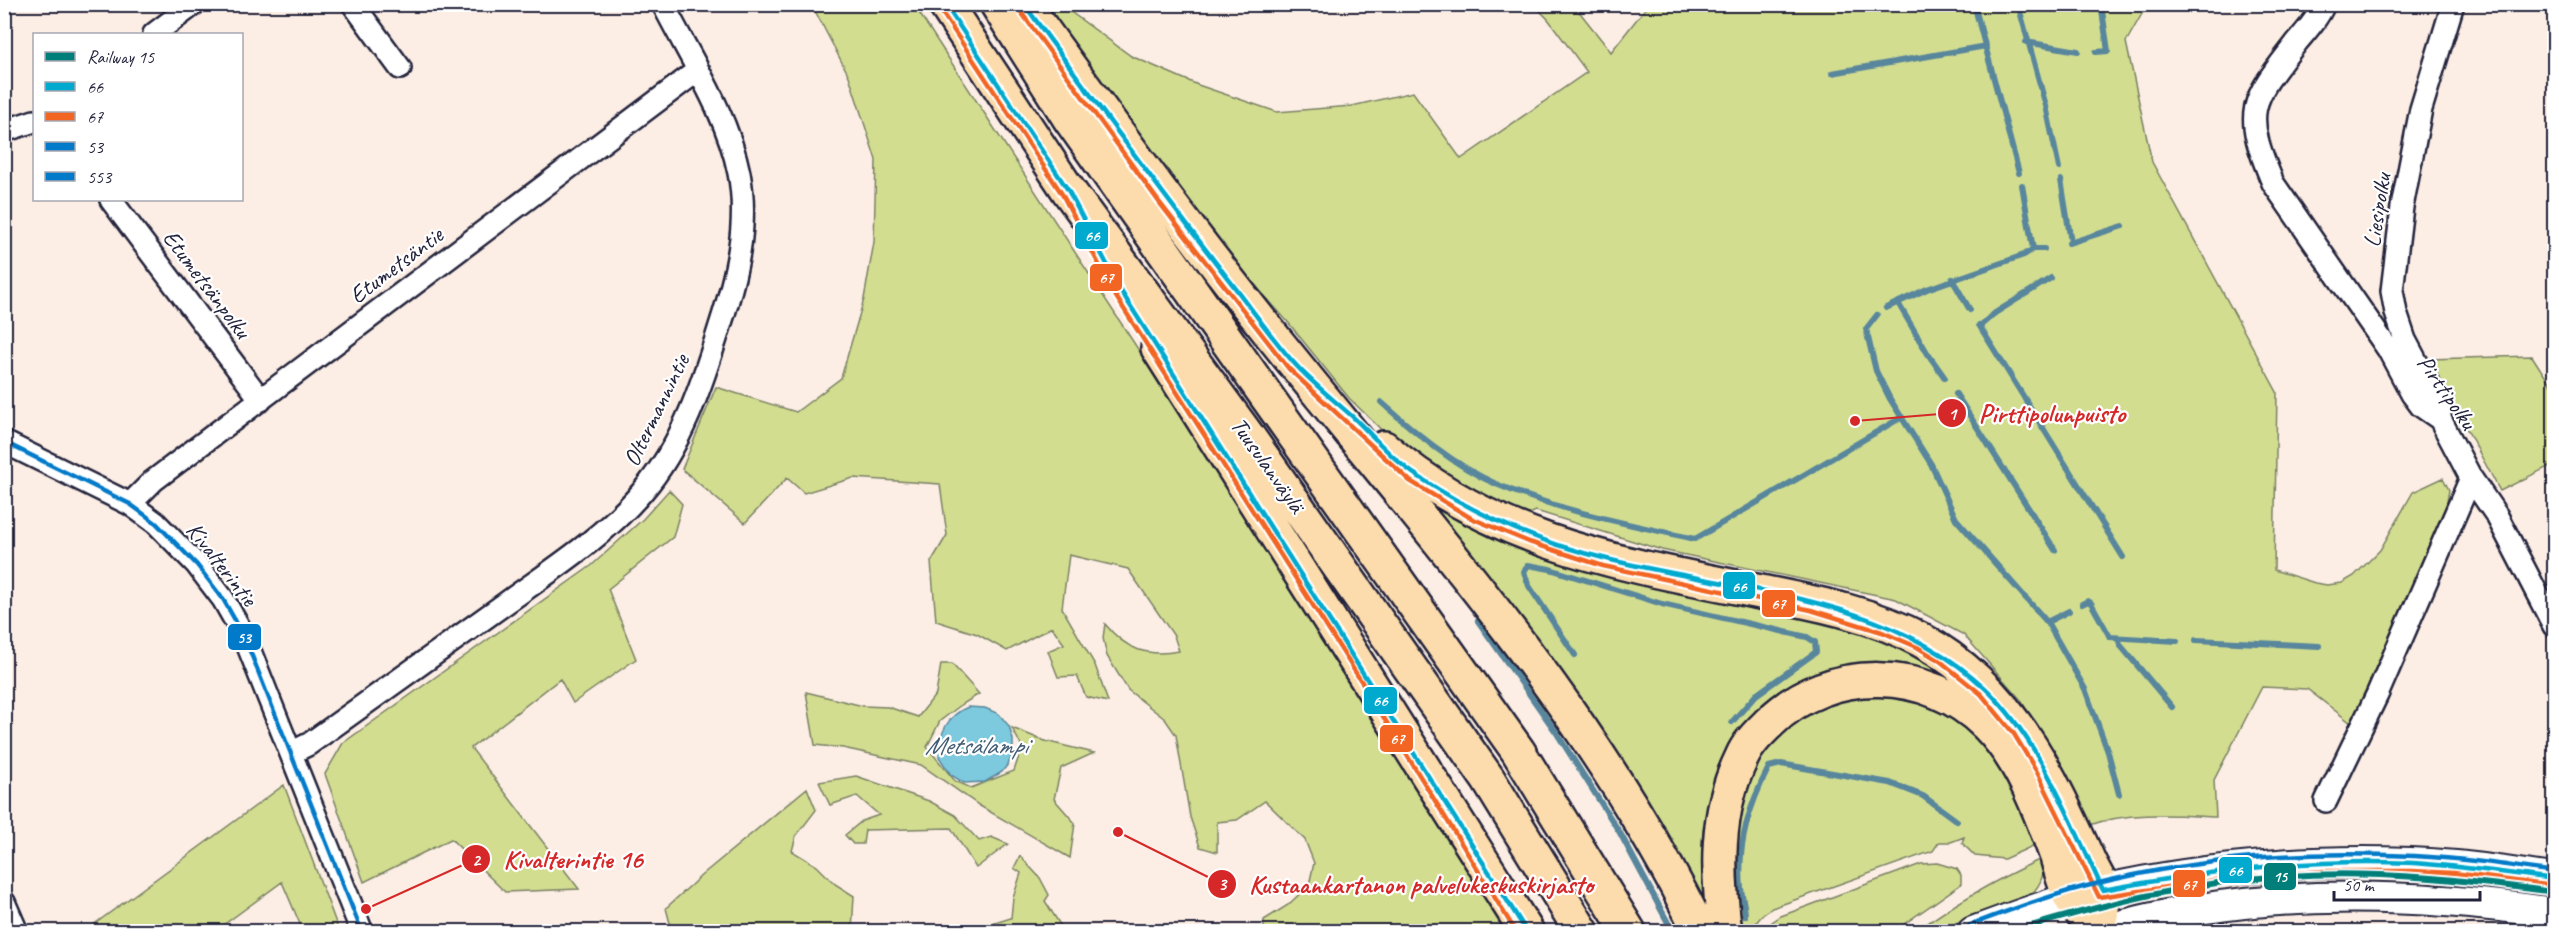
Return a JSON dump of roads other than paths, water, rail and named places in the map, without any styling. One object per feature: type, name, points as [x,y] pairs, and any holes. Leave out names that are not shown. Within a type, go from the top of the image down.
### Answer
[{"type":"highway","name":"Tuusulanväylä","points":[[945,4],[1068,190],[1249,438],[1481,769],[1582,932]]},
{"type":"highway","name":"Tuusulanväylä","points":[[997,4],[1070,119],[1518,751],[1629,932]]},
{"type":"highway","points":[[1024,4],[1165,198],[1295,364],[1418,512],[1546,679],[1619,785],[1675,880],[1700,932]]},
{"type":"highway","points":[[1068,190],[1121,291],[1527,932]]},
{"type":"highway","points":[[1295,364],[1415,475],[1474,511],[1531,536],[1605,559],[1813,603],[1885,625],[1920,639],[1953,661],[1986,689],[2020,730],[2048,776],[2103,890],[2098,931]]},
{"type":"highway","points":[[1725,932],[1719,867],[1721,825],[1731,785],[1742,757],[1762,730],[1777,715],[1803,696],[1858,679],[1881,678],[1931,689],[1970,710],[2002,742],[2034,796],[2071,899],[2098,931]]},
{"type":"main road","points":[[1973,932],[2103,890],[2259,867],[2322,864],[2455,866],[2554,879]]},
{"type":"main road","points":[[2098,931],[2199,909],[2319,898],[2451,900],[2554,913]]},
{"type":"street","points":[[155,33],[194,4]]},
{"type":"street","points":[[353,4],[400,68]]},
{"type":"street","name":"Oltermannintie","points":[[291,753],[309,744],[595,537],[643,492],[700,390],[732,290],[739,252],[742,199],[734,151],[724,123],[663,4]]},
{"type":"street","name":"Pirttipolku","points":[[2324,4],[2261,92],[2255,109],[2254,129],[2260,152],[2273,183],[2388,349],[2412,393],[2421,406],[2440,419],[2470,477],[2497,516],[2554,627]]},
{"type":"street","name":"Liesipolku","points":[[2440,419],[2440,406],[2405,340],[2396,314],[2392,291],[2402,207],[2421,109],[2453,4]]},
{"type":"street","name":"Etumetsäntie","points":[[130,504],[153,481],[697,71]]},
{"type":"street","points":[[4,131],[33,121]]},
{"type":"street","name":"Etumetsänpolku","points":[[112,201],[261,400]]},
{"type":"street","name":"Kivalterintie","points":[[4,442],[130,504],[156,523],[180,546],[223,599],[244,636],[362,932]]},
{"type":"street","points":[[2326,801],[2377,694],[2470,477]]},
{"type":"street","points":[[4,902],[17,932]]},
{"type":"water","name":"Metsälampi","points":[[968,707],[985,708],[999,714],[1009,726],[1013,739],[1013,754],[1008,764],[1002,772],[985,782],[964,783],[951,775],[939,757],[940,741],[945,727],[954,715]]},
{"type":"waterway","points":[[1974,4],[2019,173]]},
{"type":"waterway","points":[[2018,4],[2046,106],[2059,168]]},
{"type":"waterway","points":[[2096,52],[2108,51],[2101,4]]},
{"type":"waterway","points":[[2026,42],[2078,51]]},
{"type":"waterway","points":[[1832,73],[1986,46]]},
{"type":"waterway","points":[[2061,180],[2071,242]]},
{"type":"waterway","points":[[1886,308],[1927,289],[2024,255],[2033,249],[2022,185]]},
{"type":"waterway","points":[[2069,243],[2123,226]]},
{"type":"waterway","points":[[2033,249],[2044,249]]},
{"type":"waterway","points":[[1980,326],[1995,313],[2051,278]]},
{"type":"waterway","points":[[1952,279],[1970,310]]},
{"type":"waterway","points":[[1898,303],[1945,378]]},
{"type":"waterway","points":[[1877,315],[1866,329],[1876,371],[1890,399],[1931,464],[1956,519],[2047,622],[2085,689],[2108,752],[2119,794]]},
{"type":"waterway","points":[[1979,325],[2123,557]]},
{"type":"waterway","points":[[1956,394],[2055,550]]},
{"type":"waterway","points":[[1381,402],[1421,437],[1450,458],[1496,484],[1569,509],[1695,539],[1902,417]]},
{"type":"waterway","points":[[1575,655],[1529,586],[1524,572],[1528,565],[1550,569],[1662,604],[1807,637],[1815,642],[1816,652],[1756,695],[1732,722]]},
{"type":"waterway","points":[[2082,604],[2088,601],[2091,603],[2110,637],[2177,641]]},
{"type":"waterway","points":[[2047,622],[2069,611]]},
{"type":"waterway","points":[[1478,621],[1556,732],[1620,833],[1673,932]]},
{"type":"waterway","points":[[2118,639],[2121,646],[2172,707]]},
{"type":"waterway","points":[[2196,640],[2319,646]]},
{"type":"waterway","points":[[1745,916],[1740,872],[1743,841],[1750,811],[1769,767],[1781,764],[1890,783],[1923,796],[1957,821]]},
{"type":"rail line","name":"15","points":[[2011,932],[2147,896],[2216,883],[2287,876],[2354,874],[2421,877],[2554,892]]},
{"type":"place","name":"Pirttipolunpuisto","points":[[1855,421]]},
{"type":"place","name":"Kustaankartanon palvelukeskuskirjasto","points":[[1118,832]]},
{"type":"place","name":"Kivalterintie 16","points":[[366,909]]}]
